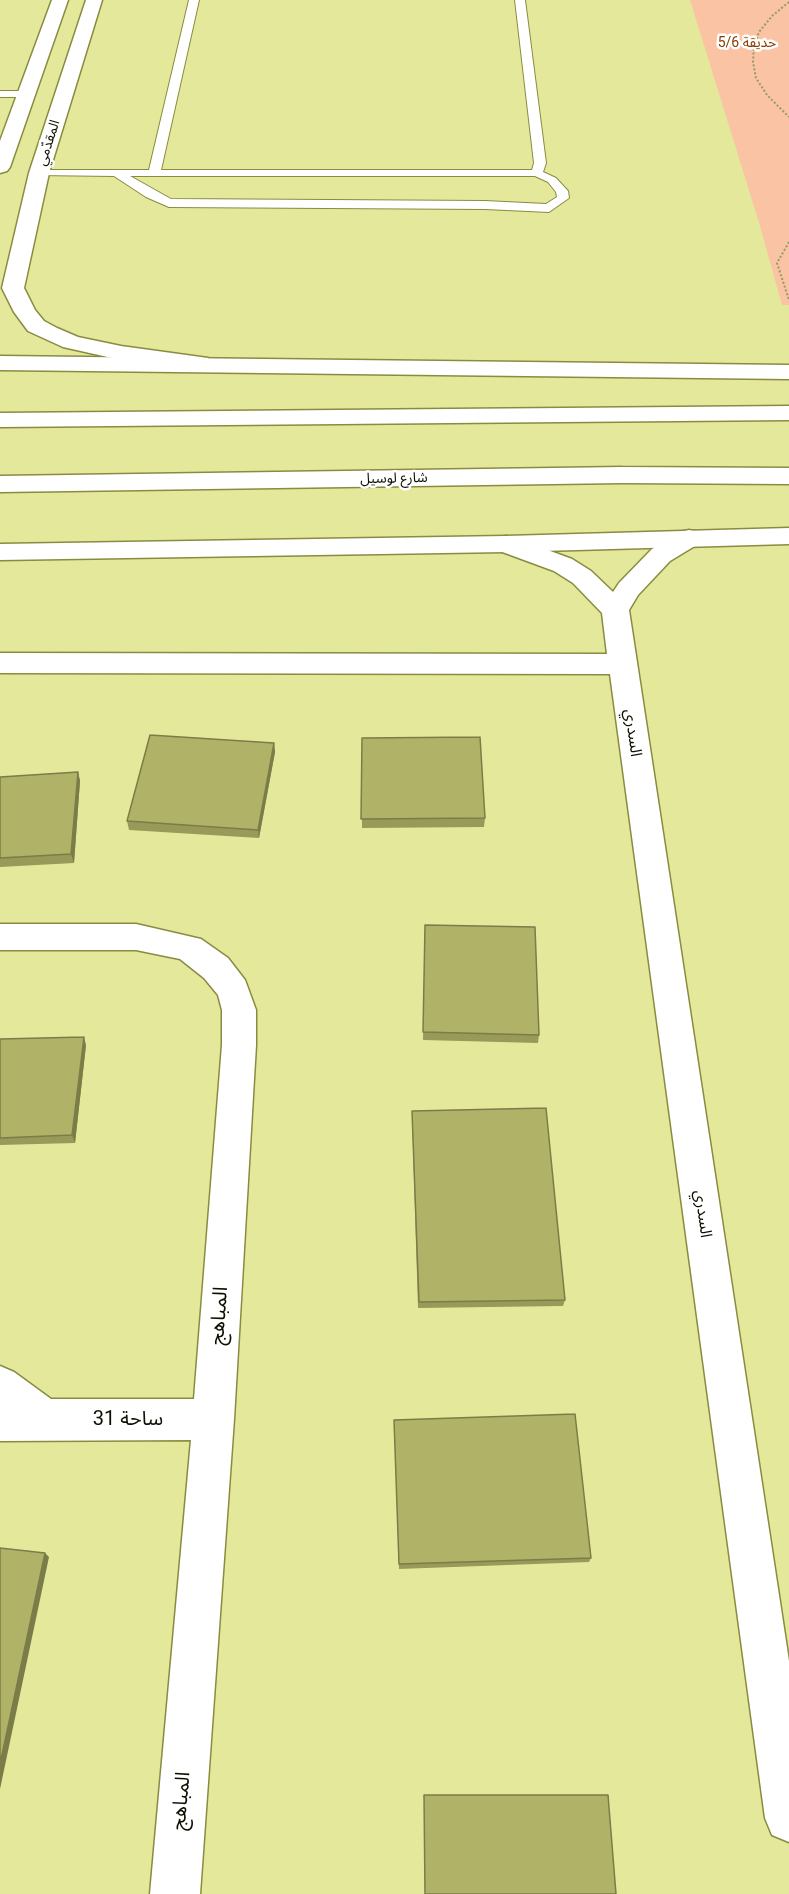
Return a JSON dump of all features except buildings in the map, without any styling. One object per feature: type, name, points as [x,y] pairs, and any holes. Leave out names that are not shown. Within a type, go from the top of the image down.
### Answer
[{"type":"main road","points":[[0,167],[60,0]]},
{"type":"main road","name":"المقدّمي","points":[[7,314],[39,172],[94,0]]},
{"type":"main road","points":[[13,288],[25,312],[36,326],[71,342],[121,353],[211,365]]},
{"type":"main road","points":[[0,363],[789,372]]},
{"type":"main road","points":[[0,420],[789,413]]},
{"type":"main road","name":"شارع لوسيل","points":[[0,484],[789,476]]},
{"type":"main road","points":[[0,552],[506,544],[789,536]]},
{"type":"main road","points":[[506,544],[563,565],[582,577],[615,610],[628,589],[661,555],[688,538]]},
{"type":"main road","name":"السدري","points":[[615,610],[789,1818]]},
{"type":"main road","points":[[0,663],[622,664]]},
{"type":"main road","name":"المباهج","points":[[0,936],[136,937],[189,948],[216,968],[232,990],[239,1010],[239,1045],[213,1419],[175,1894]]},
{"type":"main road","points":[[0,1386],[44,1420]]},
{"type":"main road","name":"ساحة 31","points":[[0,1420],[213,1419]]},
{"type":"lane","points":[[154,172],[194,0]]},
{"type":"lane","points":[[520,0],[540,164],[537,172]]},
{"type":"lane","points":[[0,94],[27,94]]},
{"type":"lane","points":[[39,172],[116,172],[537,172],[552,180],[562,190],[563,198],[549,208],[485,205],[169,203],[150,194],[116,172]]},
{"type":"path","points":[[789,2],[772,16],[759,32],[754,46],[753,62],[756,78],[766,95],[789,117]]},
{"type":"path","points":[[789,242],[777,263],[789,300]]},
{"type":"green space","name":"حديقة 5/6","points":[[690,0],[789,0],[789,305],[782,305]]}]
